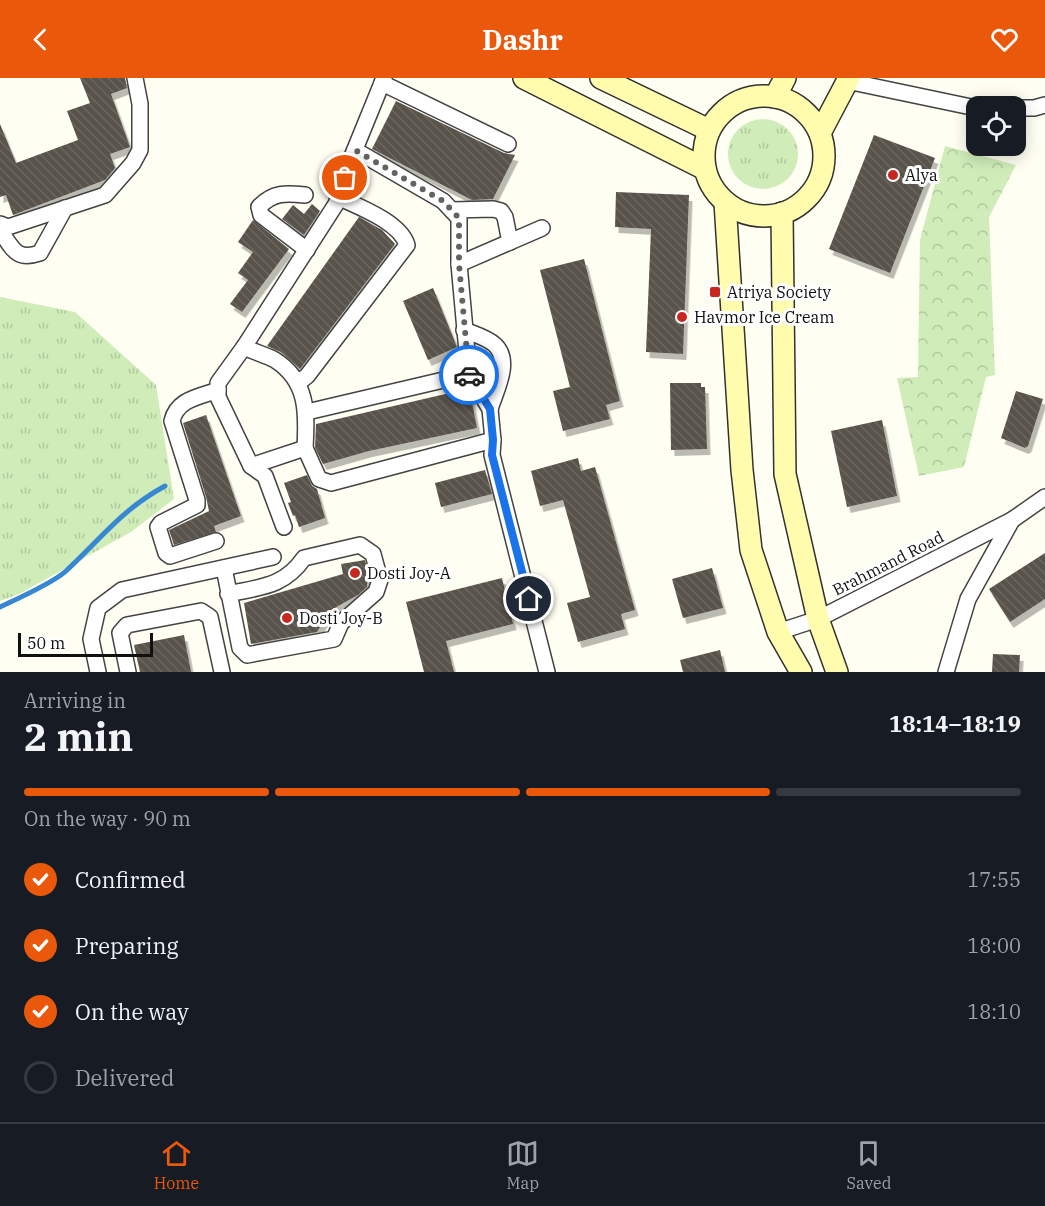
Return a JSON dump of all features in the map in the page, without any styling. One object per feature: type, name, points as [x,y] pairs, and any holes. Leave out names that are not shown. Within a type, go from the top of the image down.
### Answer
[{"type":"street","points":[[0,224],[8,227],[105,195],[133,163],[140,150],[140,104],[135,78]]},
{"type":"street","points":[[524,78],[705,169]]},
{"type":"street","points":[[601,78],[709,130]]},
{"type":"street","points":[[775,97],[785,78]]},
{"type":"street","points":[[820,133],[848,80],[966,106]]},
{"type":"street","points":[[284,527],[264,476],[251,465],[218,397],[218,383],[244,347],[336,204],[383,81],[508,144]]},
{"type":"street","points":[[755,96],[775,97],[793,104],[809,116],[820,133],[824,152],[822,172],[814,190],[800,204],[782,213],[762,216],[742,212],[725,202],[712,187],[705,169],[704,149],[709,130],[720,114],[736,102],[755,96]]},
{"type":"street","points":[[1026,108],[1045,105]]},
{"type":"street","points":[[355,150],[443,201],[459,218],[459,264],[469,374],[490,409]]},
{"type":"street","points":[[305,195],[278,193],[267,198],[259,207],[261,215],[307,250]]},
{"type":"street","points":[[298,383],[307,376],[407,245],[405,237],[381,218],[338,197]]},
{"type":"street","points":[[725,202],[742,470],[751,549],[778,632],[801,672]]},
{"type":"street","points":[[0,230],[16,253],[28,257],[40,253],[65,208]]},
{"type":"street","points":[[452,210],[493,209],[501,211],[505,217],[510,242]]},
{"type":"street","points":[[782,213],[785,474],[818,620],[837,672]]},
{"type":"street","points":[[459,264],[542,228]]},
{"type":"street","points":[[464,330],[495,344],[502,356],[502,370],[490,409],[494,463],[547,672]]},
{"type":"street","points":[[244,347],[275,360],[297,379],[307,412],[305,448],[319,479],[331,483],[493,440]]},
{"type":"street","points":[[307,412],[469,374]]},
{"type":"street","points":[[216,541],[170,555],[166,553],[158,526],[197,505],[198,500],[172,421],[174,412],[183,402],[218,390]]},
{"type":"street","points":[[251,465],[305,448]]},
{"type":"street","name":"Brahmand Road","points":[[778,632],[818,620],[1012,520],[1045,496]]},
{"type":"street","name":"Brahmand Road","points":[[946,672],[968,599],[1012,520]]},
{"type":"street","points":[[224,568],[228,594],[240,648],[248,655],[334,639],[341,623],[376,592],[380,580],[373,554],[360,545],[304,558],[296,570],[278,583],[228,594]]},
{"type":"street","points":[[98,672],[91,639],[98,608],[122,590],[273,557]]},
{"type":"street","points":[[128,672],[120,633],[127,626],[201,610],[210,617],[222,672]]},
{"type":"green space","points":[[763,119],[776,122],[788,129],[795,141],[798,154],[795,167],[788,179],[776,186],[763,189],[750,186],[738,179],[731,167],[728,154],[731,141],[738,129],[750,122]]},
{"type":"green space","points":[[945,146],[966,152],[966,156],[982,156],[1016,165],[989,217],[995,375],[986,377],[964,467],[919,476],[897,378],[918,377],[920,240]]},
{"type":"green space","points":[[0,297],[75,312],[156,385],[174,499],[131,532],[19,594],[0,601]]},
{"type":"building","points":[[80,78],[125,78],[127,88],[111,94],[130,147],[110,154],[115,168],[105,180],[13,215],[6,195],[0,197],[0,124],[16,163],[78,140],[67,111],[90,103]]},
{"type":"building","points":[[396,101],[504,153],[515,155],[493,199],[472,200],[372,149]]},
{"type":"building","points":[[874,135],[935,158],[890,273],[829,249]]},
{"type":"building","points":[[616,192],[689,195],[683,354],[646,352],[651,229],[615,227]]},
{"type":"building","points":[[312,204],[320,211],[304,235],[282,219],[293,205],[304,214]]},
{"type":"building","points":[[359,217],[382,230],[395,244],[300,369],[281,352],[267,346]]},
{"type":"building","points":[[253,220],[289,249],[242,312],[230,304],[248,280],[238,273],[253,252],[238,242]]},
{"type":"building","points":[[584,259],[620,401],[606,405],[610,419],[563,431],[553,391],[570,387],[540,270]]},
{"type":"building","points":[[433,288],[457,347],[428,360],[403,301]]},
{"type":"building","points":[[670,383],[701,383],[701,387],[705,387],[707,449],[671,450]]},
{"type":"building","points":[[467,389],[471,397],[477,428],[369,451],[323,464],[315,448],[316,424]]},
{"type":"building","points":[[1016,391],[1043,399],[1028,446],[1025,448],[1001,438]]},
{"type":"building","points":[[206,415],[241,516],[214,526],[216,532],[174,545],[169,530],[209,511],[183,423]]},
{"type":"building","points":[[882,420],[897,496],[847,507],[831,431]]},
{"type":"building","points":[[578,458],[581,471],[595,467],[635,610],[621,614],[625,629],[578,642],[567,603],[590,597],[563,500],[540,506],[531,471]]},
{"type":"building","points":[[485,470],[492,494],[441,507],[435,483]]},
{"type":"building","points":[[307,475],[312,486],[317,489],[325,518],[299,527],[288,503],[291,502],[284,483]]},
{"type":"building","points":[[1045,553],[1045,599],[1010,622],[989,589]]},
{"type":"building","name":"Dosti Joy-B","points":[[365,560],[368,572],[367,587],[358,595],[331,610],[317,632],[251,644],[244,603],[343,574],[341,564]]},
{"type":"building","points":[[712,568],[723,608],[683,618],[672,579]]},
{"type":"building","points":[[502,578],[513,624],[446,641],[454,672],[424,672],[406,602]]},
{"type":"building","points":[[184,635],[191,672],[140,672],[134,645]]},
{"type":"building","points":[[720,650],[725,672],[683,672],[680,660]]},
{"type":"building","points":[[993,654],[1020,655],[1019,672],[992,672]]},
{"type":"waterway","points":[[0,607],[60,576],[124,515],[165,486]]},
{"type":"way so far","points":[[345,178],[355,150],[443,201],[459,218],[459,264],[469,375]]},
{"type":"place","name":"Alya","points":[[893,175]]},
{"type":"place","name":"Atriya Society","points":[[715,292]]},
{"type":"place","name":"Havmor Ice Cream","points":[[682,317]]},
{"type":"place","name":"Dosti Joy-A","points":[[355,573]]},
{"type":"place","name":"Dosti Joy-B","points":[[287,618]]},
{"type":"route","points":[[469,375],[490,409],[492,455],[529,599]]}]
